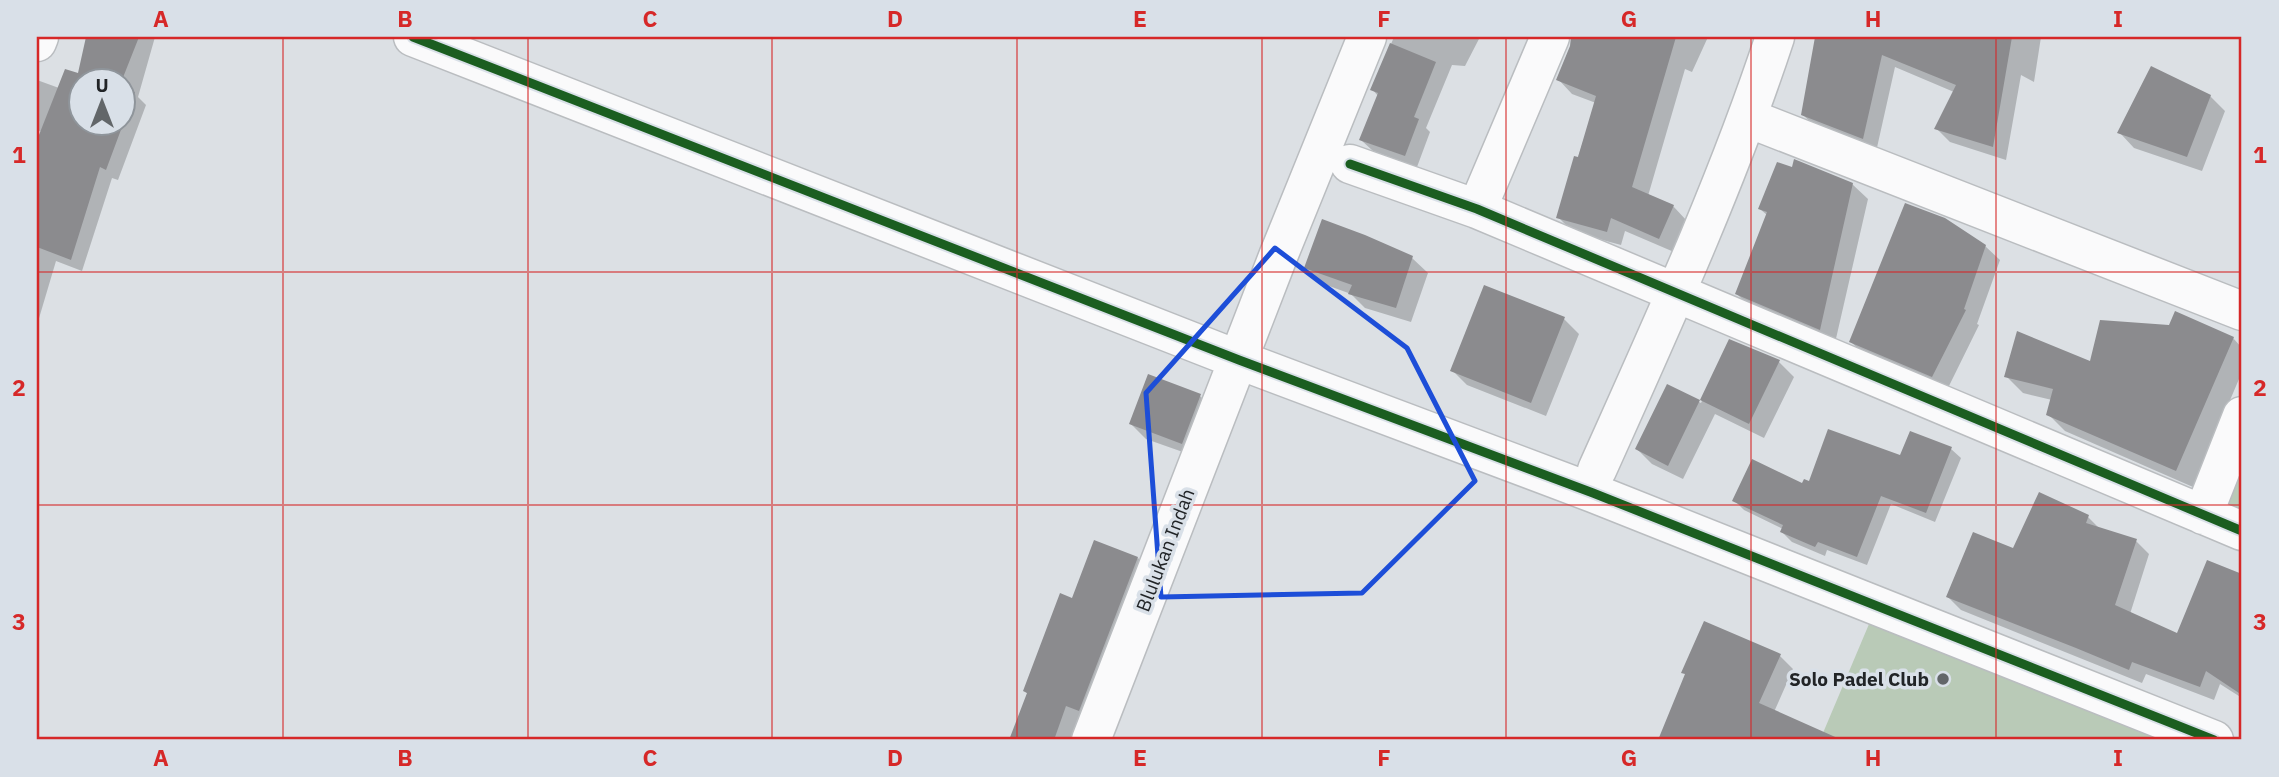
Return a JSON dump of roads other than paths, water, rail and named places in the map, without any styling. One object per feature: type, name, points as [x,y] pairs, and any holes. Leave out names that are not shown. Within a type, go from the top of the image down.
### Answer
[{"type":"street","points":[[37,42],[39,37]]},
{"type":"street","points":[[413,37],[1239,360],[1593,493],[2214,740]]},
{"type":"street","name":"Blulukan Indah","points":[[1091,740],[1279,254],[1367,37]]},
{"type":"street","points":[[1477,209],[1550,37]]},
{"type":"street","points":[[1597,470],[1676,294],[1748,118],[1774,37]]},
{"type":"street","points":[[1748,118],[2242,311]]},
{"type":"street","points":[[1350,164],[1477,209],[2242,531]]},
{"type":"street","points":[[2203,515],[2242,416]]},
{"type":"place","name":"Solo Padel Club","points":[[1943,679]]}]
